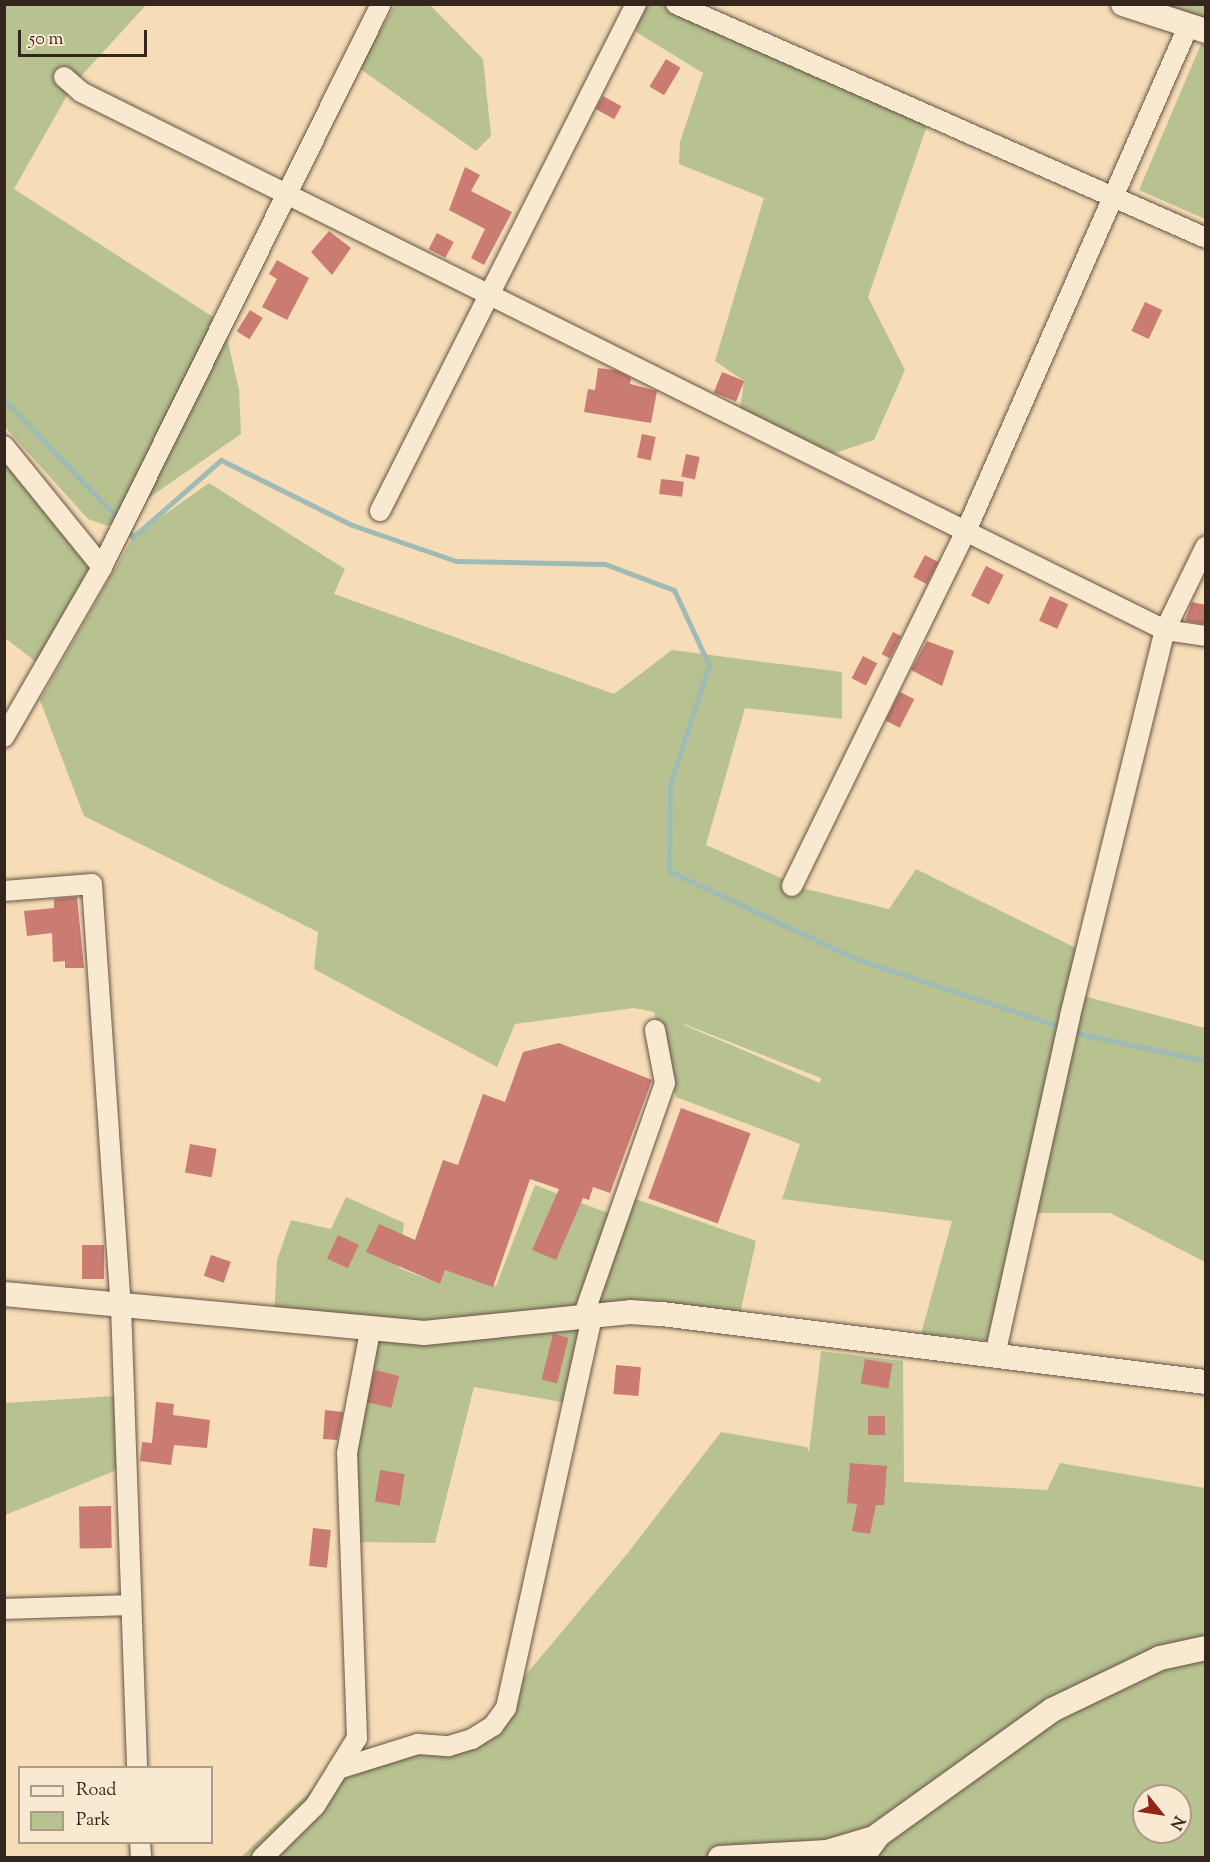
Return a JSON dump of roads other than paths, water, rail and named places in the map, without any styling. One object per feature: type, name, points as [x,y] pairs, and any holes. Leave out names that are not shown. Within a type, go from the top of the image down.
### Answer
[{"type":"street","points":[[4,737],[102,567],[381,4]]},
{"type":"street","points":[[380,510],[492,293],[636,4]]},
{"type":"street","points":[[676,4],[1206,238]]},
{"type":"street","points":[[792,886],[966,531],[1115,198],[1197,29],[1123,4]]},
{"type":"street","points":[[64,77],[81,92],[287,195],[492,293],[1165,630],[1206,636]]},
{"type":"street","points":[[4,446],[102,567]]},
{"type":"street","points":[[995,1356],[1070,1016],[1165,630],[1206,546]]},
{"type":"street","points":[[4,891],[92,885],[121,1306],[137,1766]]},
{"type":"street","points":[[338,1769],[418,1744],[449,1746],[472,1739],[493,1726],[506,1708],[587,1316],[665,1083],[655,1030]]},
{"type":"street","points":[[4,1294],[370,1331],[454,1332],[587,1316],[662,1314],[1206,1382]]},
{"type":"street","points":[[262,1857],[298,1827],[357,1738],[347,1453],[370,1331]]},
{"type":"street","points":[[4,1609],[130,1605]]},
{"type":"street","points":[[720,1857],[827,1852],[885,1830],[1052,1710],[1160,1658],[1206,1648]]},
{"type":"street","points":[[864,1857],[885,1830]]},
{"type":"waterway","points":[[4,400],[120,520]]},
{"type":"waterway","points":[[126,528],[133,537],[221,460],[352,525],[456,561],[605,564],[674,590],[709,665],[670,784],[669,871],[854,958],[1085,1035],[1206,1061]]}]
